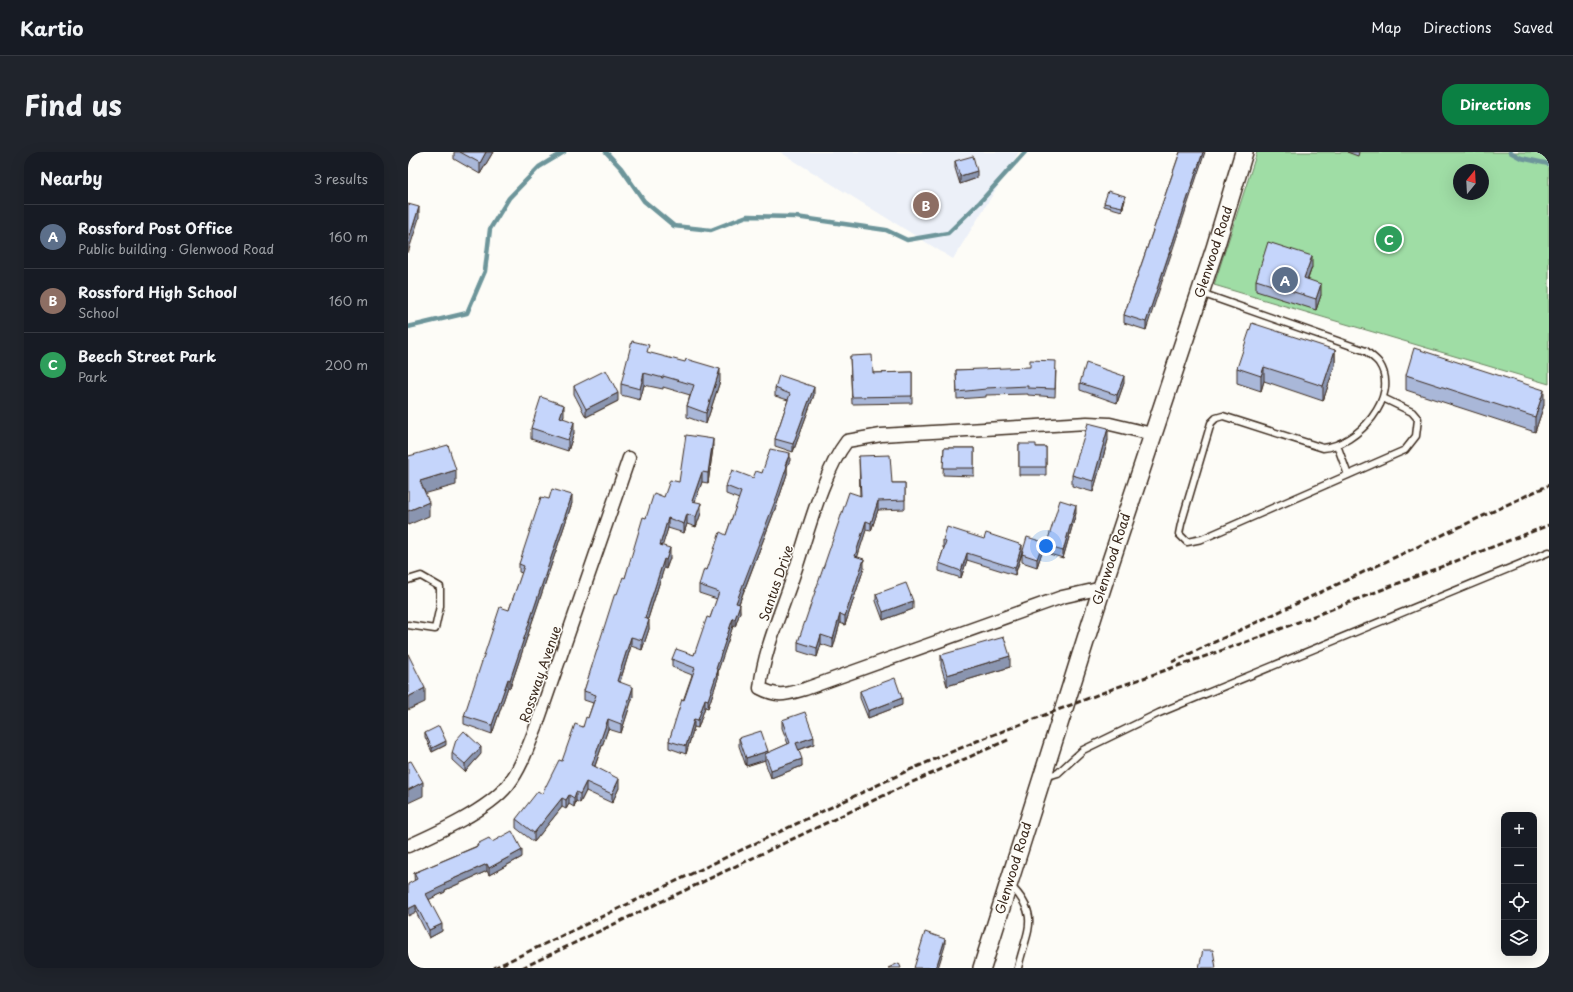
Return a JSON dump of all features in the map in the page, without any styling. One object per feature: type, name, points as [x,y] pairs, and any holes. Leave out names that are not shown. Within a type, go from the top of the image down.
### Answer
[{"type":"street","name":"Glenwood Road","points":[[982,968],[1102,588],[1200,292],[1244,152]]},
{"type":"street","name":"Santus Drive","points":[[1102,588],[1062,596],[805,689],[784,694],[772,694],[760,688],[767,653],[824,486],[837,453],[847,441],[880,435],[1087,423],[1110,424],[1152,434]]},
{"type":"street","name":"Rossway Avenue","points":[[408,846],[461,820],[490,801],[507,786],[517,770],[536,727],[630,458]]},
{"type":"lane","points":[[1200,292],[1366,351],[1379,364],[1385,380],[1383,398],[1377,413],[1364,427],[1333,447],[1323,448],[1223,416],[1216,418],[1211,423],[1180,534],[1187,542],[1202,539],[1405,450],[1416,436],[1418,419],[1412,412],[1383,398]]},
{"type":"lane","points":[[1337,445],[1348,475]]},
{"type":"lane","points":[[1041,778],[1058,773],[1083,750],[1159,713],[1549,552]]},
{"type":"lane","points":[[408,580],[421,576],[440,587],[440,606],[435,629],[408,625]]},
{"type":"lane","points":[[1008,883],[1026,903],[1030,921],[1029,930],[1018,968]]},
{"type":"shaded area","points":[[780,152],[1019,152],[953,259]]},
{"type":"green space","points":[[1257,152],[1549,152],[1549,384],[1214,285]]},
{"type":"building","points":[[460,152],[486,152],[480,163]]},
{"type":"building","points":[[1180,152],[1203,152],[1146,322],[1124,315]]},
{"type":"building","points":[[973,156],[977,171],[960,176],[955,161]]},
{"type":"building","points":[[1108,191],[1125,196],[1122,207],[1104,203]]},
{"type":"building","points":[[408,204],[419,207],[408,242]]},
{"type":"building","points":[[1268,242],[1312,256],[1304,278],[1321,284],[1316,299],[1256,280]]},
{"type":"building","points":[[1252,323],[1335,350],[1323,386],[1264,367],[1261,376],[1237,368]]},
{"type":"building","points":[[632,341],[649,345],[647,352],[685,362],[686,359],[720,369],[706,413],[687,406],[694,385],[663,376],[663,378],[644,373],[640,389],[621,384]]},
{"type":"building","points":[[1414,348],[1544,390],[1535,417],[1406,375]]},
{"type":"building","points":[[872,355],[873,373],[912,372],[912,396],[852,397],[850,356]]},
{"type":"building","points":[[1030,360],[1056,361],[1055,389],[1028,388],[1028,386],[986,388],[957,392],[956,370],[1030,367]]},
{"type":"building","points":[[1086,363],[1124,376],[1117,395],[1080,383]]},
{"type":"building","points":[[606,370],[618,393],[586,409],[574,386]]},
{"type":"building","points":[[779,375],[814,387],[793,444],[775,439],[790,394],[775,388]]},
{"type":"building","points":[[541,397],[564,405],[560,417],[574,422],[568,440],[531,428]]},
{"type":"building","points":[[1088,423],[1108,428],[1093,481],[1072,475]]},
{"type":"building","points":[[686,435],[713,439],[708,473],[702,472],[692,501],[701,503],[696,517],[687,514],[684,524],[668,518],[660,545],[670,548],[666,560],[664,559],[645,618],[649,620],[642,640],[631,637],[617,681],[633,687],[621,724],[608,719],[592,765],[619,779],[612,794],[586,782],[580,794],[576,792],[574,798],[569,795],[566,800],[562,798],[534,833],[516,819],[538,791],[542,794],[559,760],[562,761],[575,724],[583,727],[586,717],[588,718],[596,695],[584,691],[615,593],[617,594],[623,577],[625,578],[643,517],[646,518],[654,493],[664,497],[670,480],[679,482]]},
{"type":"building","points":[[1019,444],[1036,444],[1036,447],[1046,447],[1046,467],[1019,467]]},
{"type":"building","points":[[448,445],[456,470],[420,481],[429,502],[408,511],[408,455],[409,456]]},
{"type":"building","points":[[944,448],[974,448],[974,468],[943,468]]},
{"type":"building","points":[[770,449],[790,453],[785,465],[787,466],[736,603],[740,604],[735,619],[733,618],[716,669],[718,670],[708,700],[705,699],[698,720],[694,719],[686,746],[669,741],[682,699],[684,700],[695,668],[672,659],[676,649],[694,655],[707,617],[710,618],[719,592],[699,585],[704,569],[707,570],[720,532],[726,535],[741,492],[726,486],[732,470],[753,478],[756,471],[762,473]]},
{"type":"building","points":[[890,455],[892,483],[905,483],[905,500],[878,501],[871,523],[866,521],[855,556],[864,559],[845,616],[840,614],[833,639],[821,635],[817,648],[798,642],[849,492],[861,496],[859,456]]},
{"type":"building","points":[[552,489],[572,495],[510,680],[508,679],[492,725],[464,716],[500,607],[509,610],[524,566],[519,564],[541,497],[549,499]]},
{"type":"building","points":[[1060,500],[1076,505],[1063,551],[1046,546]]},
{"type":"building","points":[[947,527],[984,539],[986,533],[1022,545],[1015,568],[967,553],[961,571],[939,563],[946,542],[943,540]]},
{"type":"building","points":[[1027,537],[1043,542],[1037,559],[1022,554]]},
{"type":"building","points":[[906,583],[913,601],[883,612],[876,594]]},
{"type":"building","points":[[1004,637],[1010,656],[947,675],[941,655]]},
{"type":"building","points":[[408,654],[425,688],[408,697]]},
{"type":"building","points":[[895,678],[902,698],[868,711],[860,691]]},
{"type":"building","points":[[805,712],[814,737],[796,743],[802,759],[771,770],[765,754],[790,743],[782,720]]},
{"type":"building","points":[[439,726],[446,741],[432,748],[425,733]]},
{"type":"building","points":[[464,731],[481,747],[465,764],[452,753],[456,740]]},
{"type":"building","points":[[761,731],[768,751],[746,758],[739,738]]},
{"type":"building","points":[[411,761],[423,782],[408,790],[408,762]]},
{"type":"building","points":[[512,831],[522,850],[489,868],[487,864],[444,883],[445,885],[426,894],[442,924],[429,930],[416,905],[408,909],[408,884],[417,879],[414,873],[478,846],[477,844],[489,838],[492,842]]},
{"type":"building","points":[[925,932],[945,939],[936,968],[914,968]]},
{"type":"building","points":[[1203,950],[1213,950],[1216,968],[1199,968]]},
{"type":"building","points":[[899,963],[901,968],[888,968]]},
{"type":"waterway","points":[[408,327],[467,313],[485,271],[490,229],[509,198],[539,167],[564,152]]},
{"type":"waterway","points":[[606,152],[621,168],[644,201],[674,226],[711,230],[747,216],[796,217],[886,230],[907,240],[948,233],[980,202],[1025,152]]},
{"type":"waterway","points":[[1510,152],[1521,158],[1549,164]]},
{"type":"railway","points":[[1172,662],[1549,485]]},
{"type":"railway","points":[[494,968],[907,771],[977,741],[1115,688],[1257,638],[1549,525]]},
{"type":"railway","points":[[522,968],[908,784],[1010,739]]},
{"type":"place","name":"Rossford High School","points":[[926,205]]},
{"type":"place","name":"Beech Street Park","points":[[1389,239]]},
{"type":"place","name":"Rossford Post Office","points":[[1285,280]]}]
